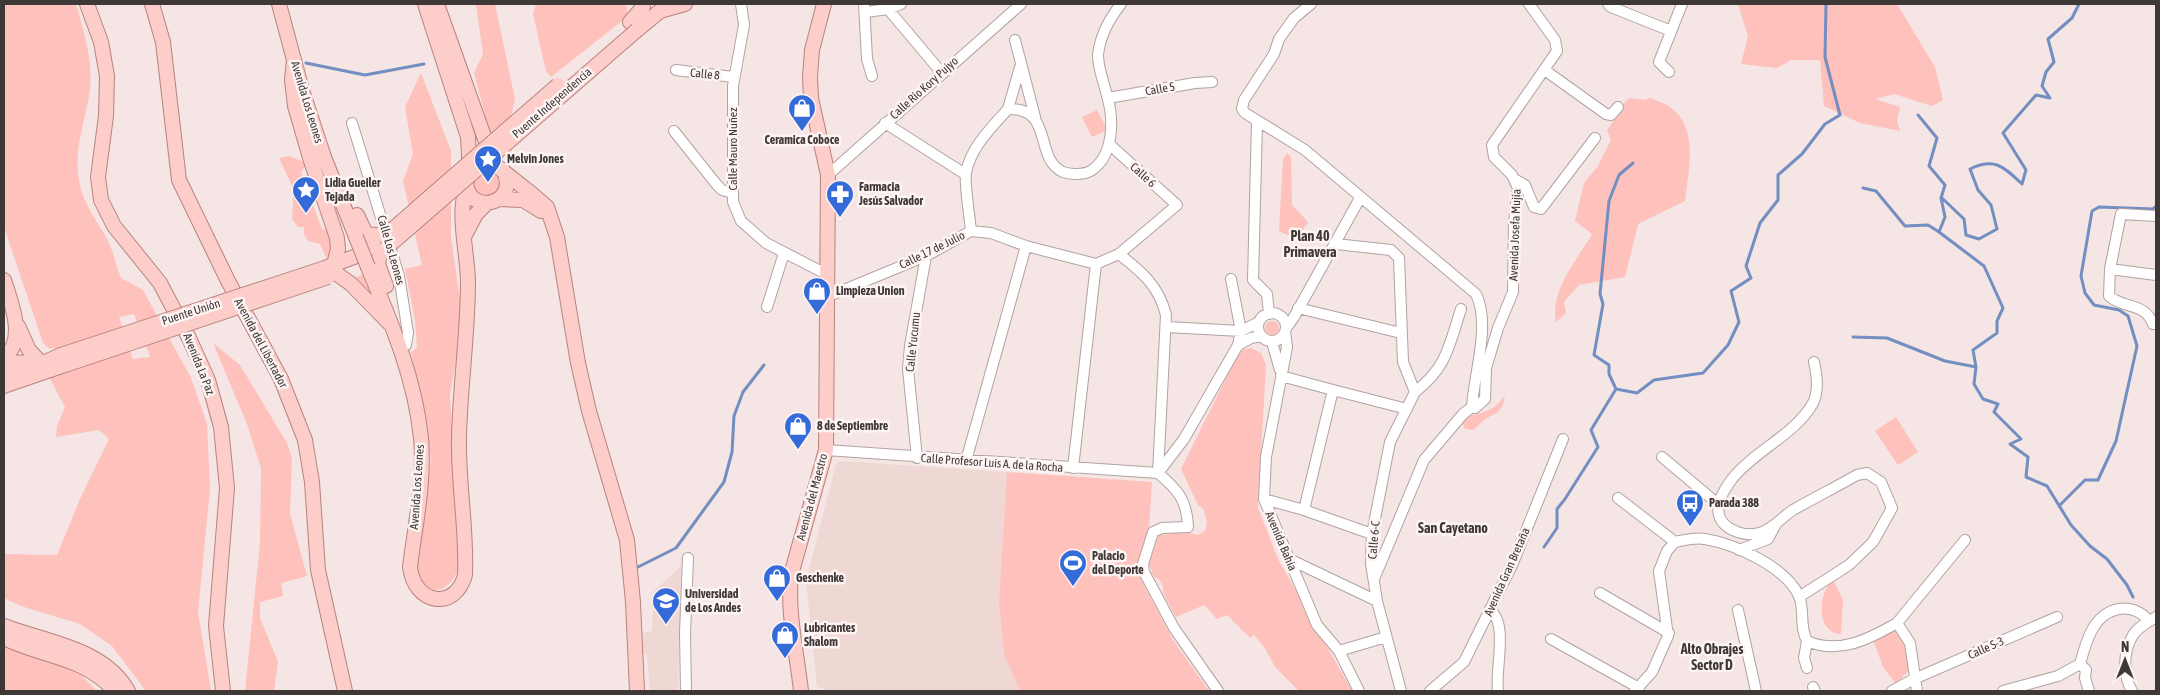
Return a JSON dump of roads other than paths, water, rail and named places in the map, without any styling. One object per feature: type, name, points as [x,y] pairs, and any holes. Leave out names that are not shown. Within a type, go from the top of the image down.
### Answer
[{"type":"main road","name":"Avenida La Paz","points":[[87,4],[102,42],[107,76],[106,116],[98,178],[101,200],[114,226],[160,283],[189,338],[208,380],[221,427],[227,488],[216,626],[223,691]]},
{"type":"main road","name":"Avenida del Libertador","points":[[152,4],[163,42],[179,180],[228,281],[281,379],[305,440],[312,482],[318,570],[345,691]]},
{"type":"main road","name":"Avenida Los Leones","points":[[279,4],[306,102],[324,157],[392,325],[411,383],[421,437],[421,474],[410,568],[411,580],[424,595],[443,598],[459,590],[464,575],[459,439],[468,319],[465,235],[462,223],[467,182],[468,137],[425,4]]},
{"type":"main road","points":[[438,4],[477,120],[508,183],[493,201],[476,214],[465,235]]},
{"type":"main road","points":[[650,7],[686,4]]},
{"type":"main road","name":"Avenida del Maestro","points":[[801,691],[793,626],[790,588],[791,575],[826,450],[829,296],[828,175],[811,98],[810,77],[812,50],[824,4]]},
{"type":"main road","name":"Puente Independencia","points":[[383,246],[634,26],[650,7]]},
{"type":"main road","points":[[294,59],[292,80],[295,106],[337,238],[338,249],[331,271],[351,284],[379,315],[392,325]]},
{"type":"main road","points":[[306,102],[315,109],[364,231],[383,246],[379,270],[392,303],[392,325]]},
{"type":"main road","points":[[551,219],[524,200],[493,201],[474,198],[467,182],[478,164],[499,167],[547,207],[551,219],[557,237],[578,363],[589,411],[627,540],[633,602],[637,691]]},
{"type":"main road","name":"Puente Unión","points":[[4,376],[43,368],[331,271],[362,254],[383,246]]},
{"type":"main road","points":[[4,280],[13,315],[16,340],[11,350],[4,357]]},
{"type":"main road","points":[[13,315],[29,350],[43,368]]},
{"type":"main road","points":[[4,362],[43,368]]},
{"type":"main road","points":[[4,386],[43,368]]},
{"type":"main road","points":[[4,626],[99,660],[120,678],[128,691]]},
{"type":"main road","points":[[4,638],[92,670],[114,691]]},
{"type":"street","name":"Calle Mauro Nuñez","points":[[741,4],[744,25],[733,77],[733,202],[741,220],[766,243],[828,275]]},
{"type":"street","points":[[872,76],[867,59],[865,8],[888,9],[901,4]]},
{"type":"street","points":[[1015,40],[1020,66],[1035,118],[1052,162],[1067,174],[1089,172],[1099,165],[1109,144],[1111,128],[1108,98],[1098,58],[1099,43],[1107,25],[1121,4]]},
{"type":"street","points":[[1311,4],[1294,18],[1279,39],[1274,54],[1244,100],[1242,109],[1306,150],[1360,198],[1424,249],[1476,294],[1481,310],[1481,333],[1472,406],[1424,460],[1374,580]]},
{"type":"street","name":"Avenida Josefa Mujía","points":[[1472,406],[1475,408],[1485,400],[1486,368],[1498,328],[1513,292],[1514,223],[1518,188],[1516,180],[1494,157],[1492,145],[1556,56],[1558,46],[1529,4]]},
{"type":"street","points":[[1608,4],[1611,7],[1671,31]]},
{"type":"street","points":[[1669,72],[1659,62],[1682,4]]},
{"type":"street","name":"Calle Río Kory Pujyo","points":[[828,175],[1017,5]]},
{"type":"street","points":[[888,9],[941,72]]},
{"type":"street","points":[[971,231],[965,174],[972,154],[1008,109],[1020,66]]},
{"type":"street","name":"Calle 8","points":[[676,70],[733,77]]},
{"type":"street","points":[[1546,71],[1606,114],[1612,115],[1618,107]]},
{"type":"street","name":"Calle 5","points":[[1108,98],[1195,83],[1212,82]]},
{"type":"street","points":[[1008,109],[1023,111],[1035,118]]},
{"type":"street","points":[[1257,120],[1253,280],[1267,294],[1269,314]]},
{"type":"street","points":[[885,123],[965,174]]},
{"type":"street","name":"Calle Los Leones","points":[[352,124],[399,276],[408,333],[406,345],[400,347]]},
{"type":"street","points":[[674,131],[717,185],[722,190],[733,193]]},
{"type":"street","points":[[1516,180],[1525,185],[1534,207],[1541,209],[1595,138]]},
{"type":"street","name":"Calle 6","points":[[1109,144],[1177,205],[1119,254]]},
{"type":"street","name":"Avenida Bahia","points":[[1359,691],[1338,651],[1317,624],[1264,499],[1266,458],[1287,347],[1286,330],[1336,244],[1360,198]]},
{"type":"street","points":[[2156,216],[2121,214],[2110,269],[2109,296],[2116,302],[2140,308],[2156,324]]},
{"type":"street","name":"Calle 17 de Julio","points":[[829,296],[926,256],[971,231],[991,233],[1026,246],[1096,264]]},
{"type":"street","points":[[1336,244],[1391,250],[1400,258],[1403,362],[1415,392],[1436,374],[1445,360],[1461,309]]},
{"type":"street","points":[[966,460],[1026,246]]},
{"type":"street","points":[[767,306],[784,253]]},
{"type":"street","points":[[1073,468],[1096,264],[1119,254],[1147,276],[1162,299],[1166,327],[1158,473]]},
{"type":"street","name":"Calle Yucumu","points":[[917,458],[908,369],[910,346],[926,256]]},
{"type":"street","points":[[2110,269],[2156,275]]},
{"type":"street","points":[[1158,473],[1184,439],[1238,345],[1241,331],[1231,279]]},
{"type":"street","points":[[1166,327],[1241,331],[1259,322],[1269,314],[1280,315],[1298,308],[1401,333]]},
{"type":"street","points":[[1238,345],[1251,338],[1261,336],[1272,342],[1278,340],[1286,330],[1280,315]]},
{"type":"street","points":[[1259,322],[1258,327],[1261,336]]},
{"type":"street","name":"Avenida Bahia","points":[[1272,342],[1278,356],[1281,376]]},
{"type":"street","points":[[1799,596],[1849,565],[1873,542],[1892,508],[1881,482],[1866,473],[1857,475],[1792,510],[1759,533],[1743,534],[1723,523],[1719,516],[1718,504],[1732,479],[1801,419],[1813,404],[1816,392],[1814,362]]},
{"type":"street","points":[[1281,376],[1407,409]]},
{"type":"street","points":[[1304,510],[1333,390]]},
{"type":"street","name":"Calle 6-C","points":[[1401,691],[1377,601],[1371,564],[1372,534],[1390,442],[1415,392]]},
{"type":"street","name":"Avenida Gran Bretaña","points":[[1430,691],[1464,662],[1491,611],[1513,563],[1563,439]]},
{"type":"street","name":"Calle Profesor Luis A. de la Rocha","points":[[826,450],[917,458],[1158,473]]},
{"type":"street","points":[[1662,457],[1718,504]]},
{"type":"street","points":[[1158,473],[1178,490],[1187,512],[1188,527],[1162,528],[1153,532],[1143,564],[1144,572],[1174,628],[1218,691]]},
{"type":"street","points":[[1618,498],[1675,542]]},
{"type":"street","points":[[1264,499],[1304,510],[1372,534]]},
{"type":"street","points":[[1738,550],[1761,544],[1768,539],[1778,521]]},
{"type":"street","points":[[1551,639],[1637,689],[1658,661],[1668,632],[1659,571],[1667,551],[1675,542],[1704,538],[1738,550],[1774,567],[1792,585],[1799,596],[1801,626],[1807,641],[1804,658],[1806,668]]},
{"type":"street","points":[[1807,641],[1826,647],[1844,646],[1875,636],[1897,623],[1965,540]]},
{"type":"street","points":[[686,691],[685,633],[688,558]]},
{"type":"street","points":[[1289,559],[1377,601]]},
{"type":"street","points":[[1600,593],[1668,632]]},
{"type":"street","points":[[2003,691],[2058,676],[2080,664],[2090,632],[2108,613],[2118,608],[2138,611],[2153,619],[2132,636],[2128,646],[2126,671],[2129,690]]},
{"type":"street","points":[[1738,610],[1756,691]]},
{"type":"street","points":[[1491,611],[1496,614],[1499,625],[1498,691]]},
{"type":"street","name":"Calle S-3","points":[[1892,691],[1914,679],[2057,617]]},
{"type":"street","points":[[1897,623],[1910,643],[1917,691]]},
{"type":"street","points":[[1338,651],[1386,637]]},
{"type":"street","points":[[2080,664],[2086,670],[2086,687],[2089,691]]},
{"type":"waterway","points":[[1544,547],[1557,528],[1557,509],[1598,447],[1591,430],[1616,389],[1637,393],[1654,380],[1703,373],[1728,345],[1739,322],[1731,291],[1751,278],[1746,266],[1760,223],[1778,200],[1778,175],[1802,154],[1825,124],[1840,115],[1825,57],[1826,4]]},
{"type":"waterway","points":[[1942,198],[1964,219],[1966,235],[1979,239],[1997,229],[1991,205],[1978,190],[1970,169],[1993,164],[2010,173],[2022,184],[2026,170],[2003,133],[2036,95],[2050,98],[2042,86],[2046,72],[2054,62],[2048,39],[2072,18],[2079,4]]},
{"type":"waterway","points":[[306,63],[365,75],[424,64]]},
{"type":"waterway","points":[[1918,115],[1937,138],[1929,166],[1945,185],[1941,198],[1945,217],[1939,232],[1984,266],[2003,308],[1997,321],[1997,333],[1973,350],[1976,367],[1974,384],[1983,399],[1998,404],[1994,412],[2021,439],[2010,444],[2028,457],[2026,477],[2047,486],[2071,525],[2090,546],[2107,559],[2127,585],[2133,597]]},
{"type":"waterway","points":[[1616,389],[1609,374],[1609,365],[1594,355],[1603,304],[1600,294],[1609,201],[1619,175],[1633,163]]},
{"type":"waterway","points":[[1863,188],[1876,191],[1905,226],[1928,225],[1939,232]]},
{"type":"waterway","points":[[2060,505],[2085,480],[2098,480],[2116,441],[2137,346],[2128,316],[2119,310],[2094,305],[2085,293],[2081,276],[2092,211],[2099,207],[2153,209],[2156,206]]},
{"type":"waterway","points":[[1853,337],[1887,338],[1945,361],[1976,367]]},
{"type":"waterway","points":[[638,567],[676,548],[724,482],[732,452],[734,416],[743,392],[764,365]]},
{"type":"place","name":"Ceramica Coboce","points":[[802,132]]},
{"type":"place","name":"Melvin Jones","points":[[488,183]]},
{"type":"place","name":"Lidia Gueiler Tejada","points":[[306,214]]},
{"type":"place","name":"Farmacia Jesús Salvador","points":[[840,218]]},
{"type":"place","name":"Limpieza Union","points":[[817,315]]},
{"type":"place","name":"8 de Septiembre","points":[[798,450]]},
{"type":"place","name":"Parada 388","points":[[1690,527]]},
{"type":"place","name":"Palacio del Deporte","points":[[1073,587]]},
{"type":"place","name":"Geschenke","points":[[777,602]]},
{"type":"place","name":"Universidad de Los Andes","points":[[666,625]]},
{"type":"place","name":"Lubricantes Shalom","points":[[785,659]]},
{"type":"district","name":"Plan 40 Primavera","points":[[1310,244]]},
{"type":"district","name":"San Cayetano","points":[[1453,528]]},
{"type":"district","name":"Alto Obrajes Sector D","points":[[1712,658]]}]
